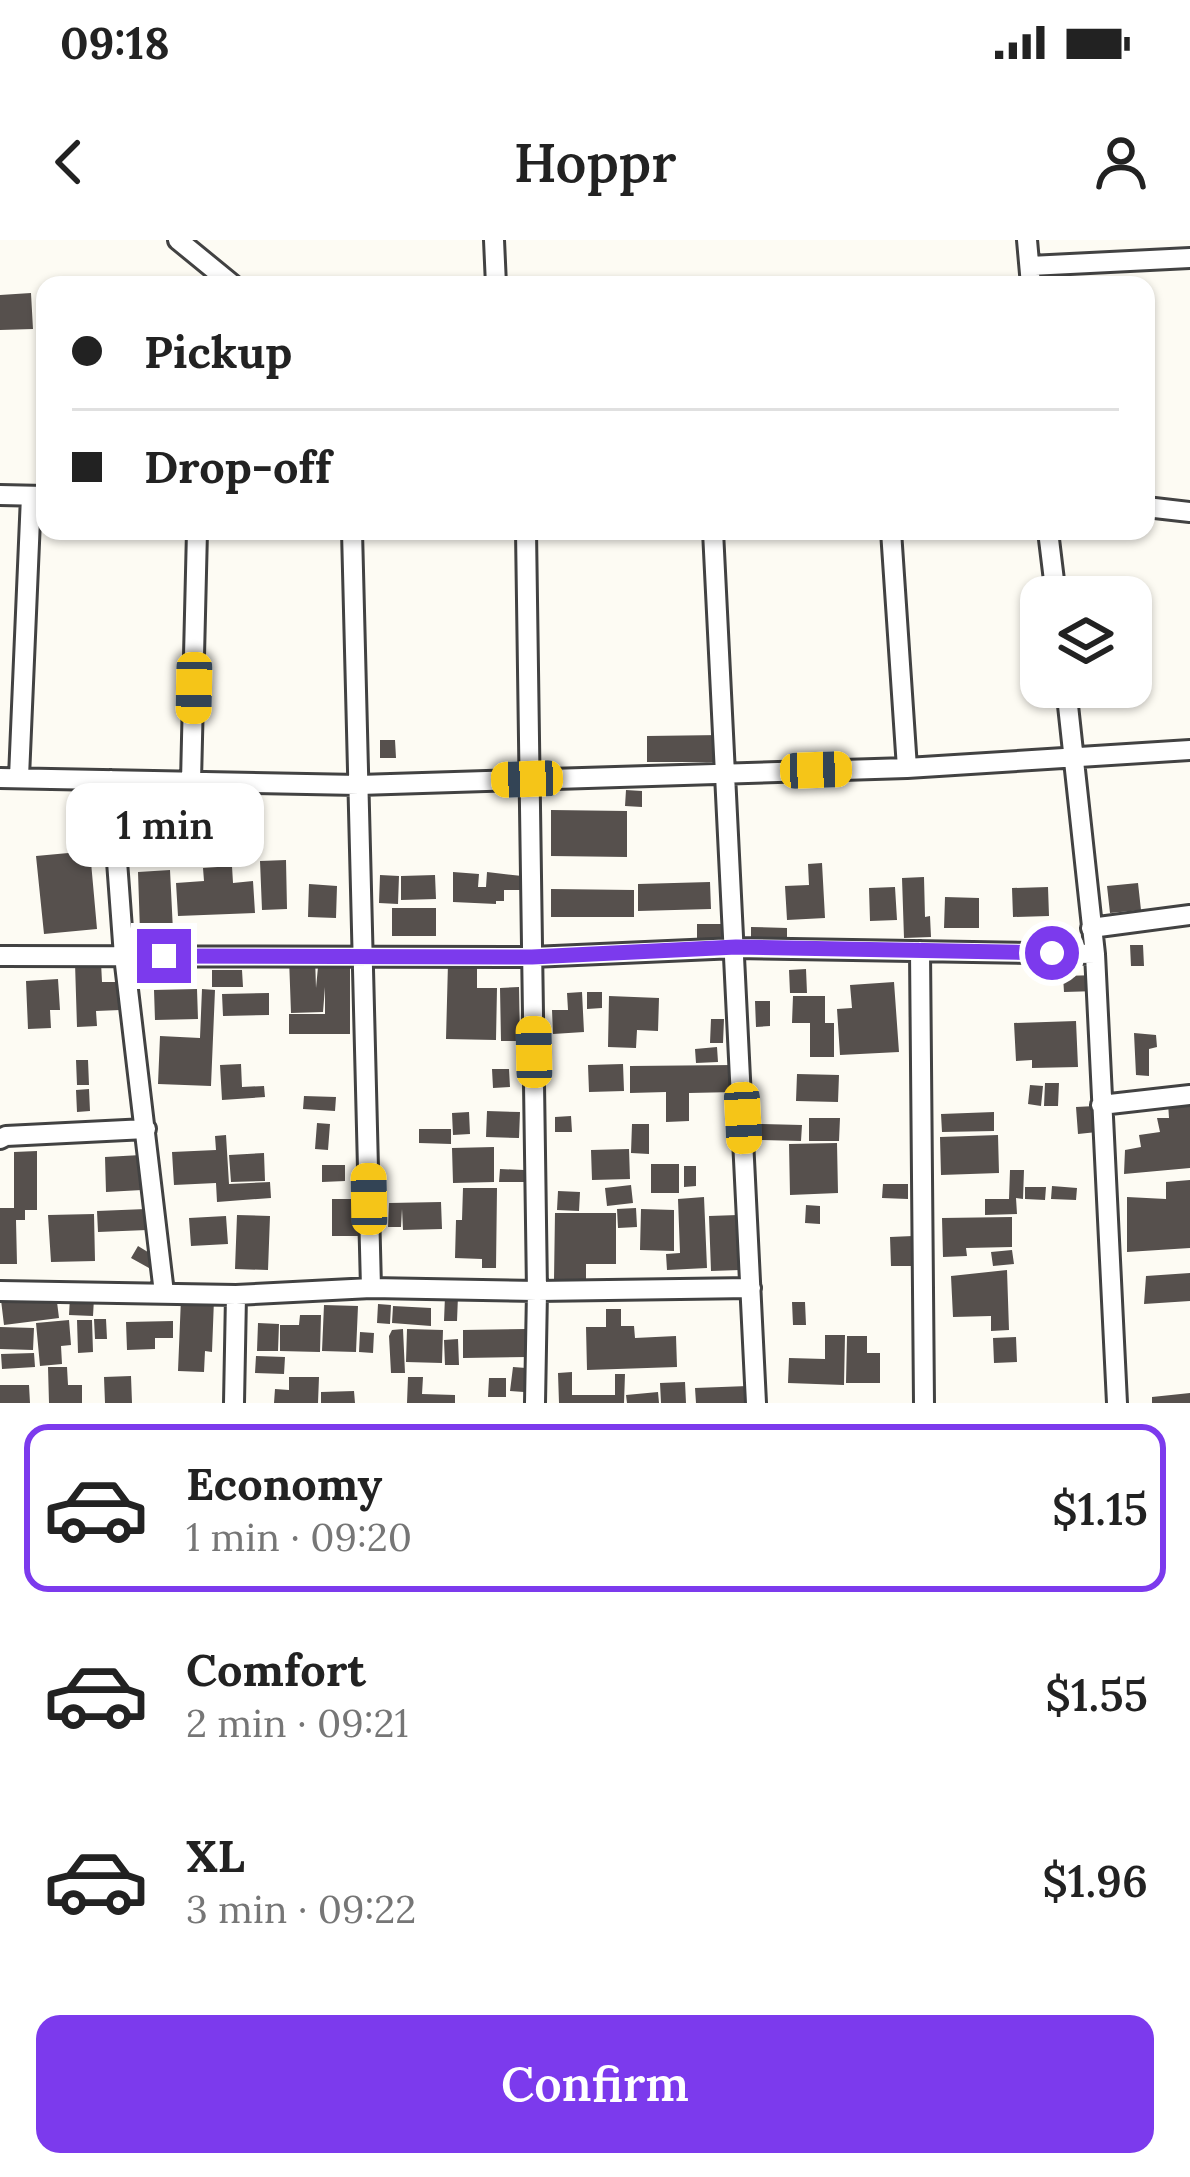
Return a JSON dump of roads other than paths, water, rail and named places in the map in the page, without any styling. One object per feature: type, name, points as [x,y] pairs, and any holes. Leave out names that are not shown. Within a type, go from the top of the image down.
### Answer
[{"type":"street","points":[[178,240],[222,276]]},
{"type":"street","points":[[494,240],[496,276]]},
{"type":"street","points":[[1027,240],[1030,275],[1190,258]]},
{"type":"street","points":[[0,495],[36,496]]},
{"type":"street","points":[[1155,508],[1190,512]]},
{"type":"street","points":[[36,519],[10,778],[359,785],[907,768],[1190,751]]},
{"type":"street","points":[[191,781],[197,540]]},
{"type":"street","points":[[352,540],[370,1288]]},
{"type":"street","points":[[526,540],[535,1403]]},
{"type":"street","points":[[713,540],[756,1403]]},
{"type":"street","points":[[892,540],[907,768]]},
{"type":"street","points":[[1049,540],[1054,576]]},
{"type":"street","points":[[0,673],[23,671]]},
{"type":"street","points":[[1068,708],[1095,954],[1117,1403]]},
{"type":"street","points":[[111,780],[124,956],[164,1293]]},
{"type":"street","points":[[1091,928],[1190,915]]},
{"type":"street","points":[[0,956],[532,957],[736,947],[1095,954]]},
{"type":"street","points":[[920,951],[924,1403]]},
{"type":"street","points":[[1101,1105],[1190,1095]]},
{"type":"street","points":[[0,1139],[146,1130]]},
{"type":"street","points":[[0,1292],[236,1295],[370,1288],[537,1292],[751,1288]]},
{"type":"street","points":[[234,1403],[236,1295]]}]
